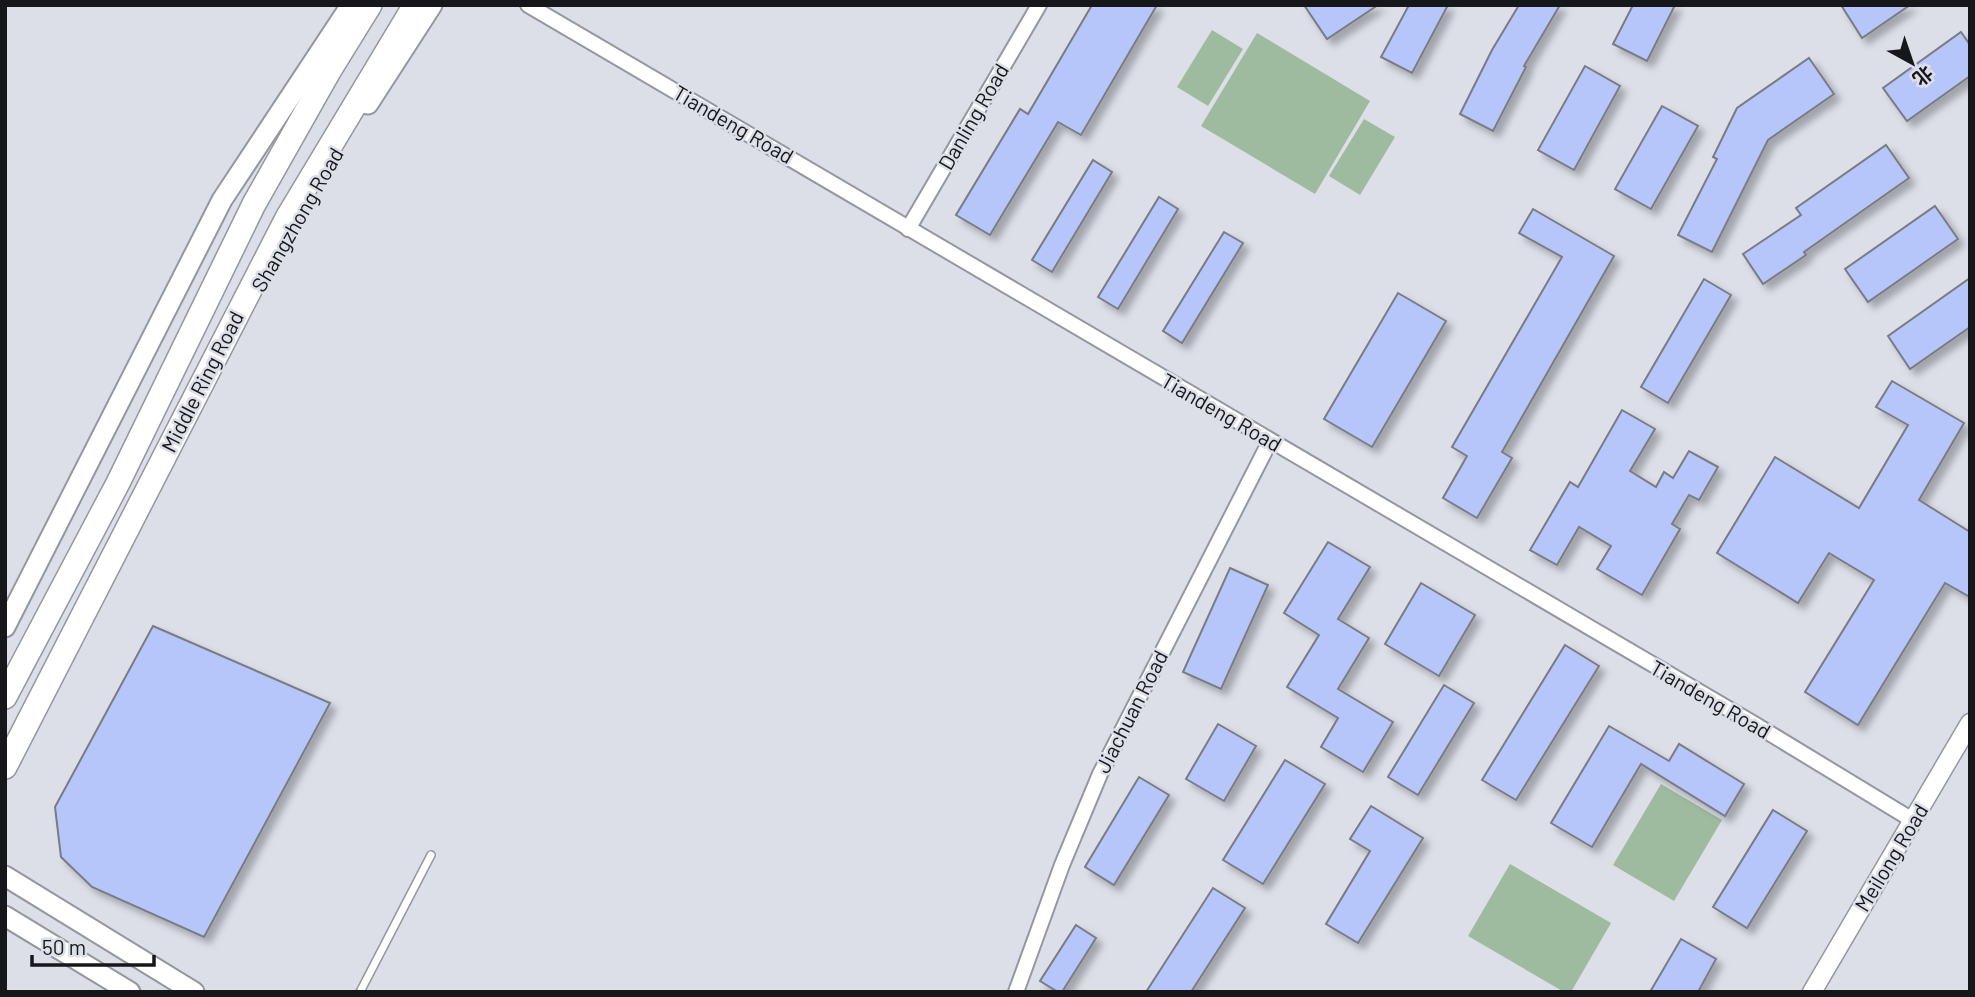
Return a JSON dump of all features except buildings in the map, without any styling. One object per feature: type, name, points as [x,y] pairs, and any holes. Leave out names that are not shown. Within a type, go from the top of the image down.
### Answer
[{"type":"highway","name":"Middle Ring Road","points":[[5,697],[118,483],[254,204],[370,5]]},
{"type":"highway","name":"Middle Ring Road","points":[[5,767],[287,218],[415,5]]},
{"type":"main road","points":[[5,627],[222,200],[351,5]]},
{"type":"main road","name":"Shangzhong Road","points":[[5,780],[293,219],[432,5]]},
{"type":"main road","points":[[5,876],[194,992]]},
{"type":"main road","points":[[5,916],[130,992]]},
{"type":"street","name":"Tiandeng Road","points":[[528,5],[1756,725],[1914,821]]},
{"type":"street","name":"Danling Road","points":[[908,229],[1039,5]]},
{"type":"street","name":"Jiachuan Road","points":[[1016,992],[1062,865],[1100,774],[1270,442]]},
{"type":"street","name":"Meilong Road","points":[[1812,992],[1970,723]]},
{"type":"lane","points":[[360,992],[431,855]]},
{"type":"green space","points":[[1212,30],[1243,49],[1208,106],[1177,87]]},
{"type":"green space","points":[[1257,33],[1370,101],[1315,194],[1201,126]]},
{"type":"green space","points":[[1364,119],[1395,137],[1360,195],[1329,176]]},
{"type":"green space","points":[[1661,784],[1722,820],[1674,901],[1613,865]]},
{"type":"green space","points":[[1510,864],[1611,923],[1571,992],[1564,992],[1468,936]]}]
